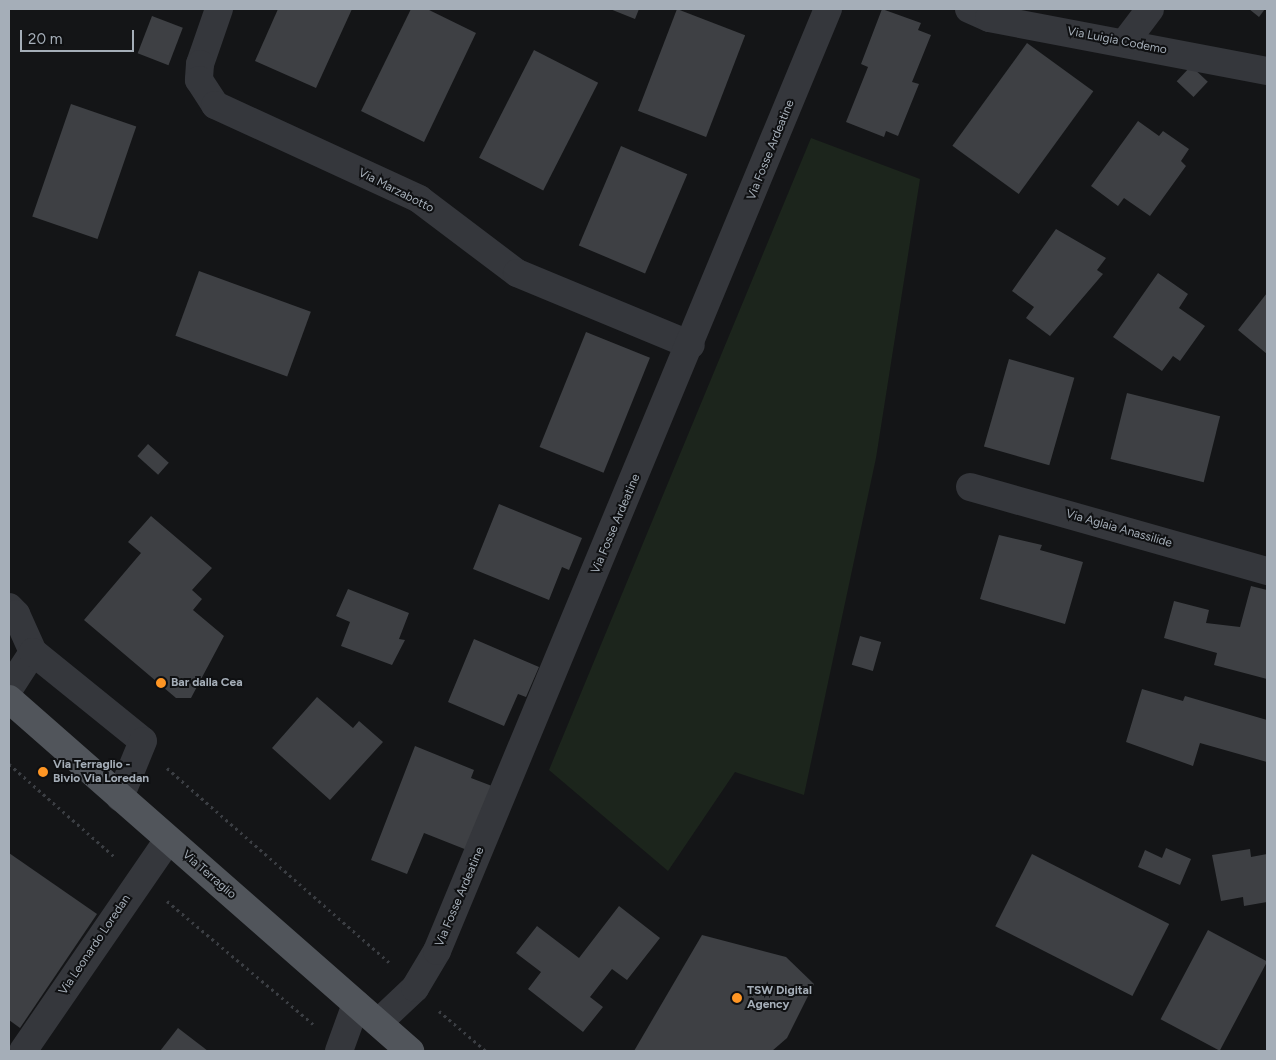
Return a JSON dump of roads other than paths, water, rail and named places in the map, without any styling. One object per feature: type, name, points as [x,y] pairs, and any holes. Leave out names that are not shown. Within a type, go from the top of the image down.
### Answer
[{"type":"main road","name":"Via Terraglio","points":[[9,699],[410,1051]]},
{"type":"street","name":"Via Marzabotto","points":[[218,9],[200,64],[199,80],[215,105],[418,200],[517,273],[691,345]]},
{"type":"street","name":"Via Fosse Ardeatine","points":[[378,1023],[415,988],[437,951],[691,345],[828,9]]},
{"type":"street","name":"Via Luigia Codemo","points":[[969,9],[990,18],[1126,41],[1267,71]]},
{"type":"street","points":[[1126,41],[1150,9]]},
{"type":"street","name":"Via Aglaia Anassilide","points":[[970,487],[1267,571]]},
{"type":"street","points":[[9,608],[16,614],[33,652],[143,741],[120,797]]},
{"type":"street","points":[[9,689],[33,652]]},
{"type":"street","name":"Via Leonardo Loredan","points":[[23,1051],[168,840]]},
{"type":"street","points":[[340,1049],[356,1004]]},
{"type":"place","name":"Bar dalla Cea","points":[[161,683]]},
{"type":"place","name":"Via Terraglio - Bivio Via Loredan","points":[[43,772]]},
{"type":"place","name":"TSW Digital Agency","points":[[737,998]]}]
